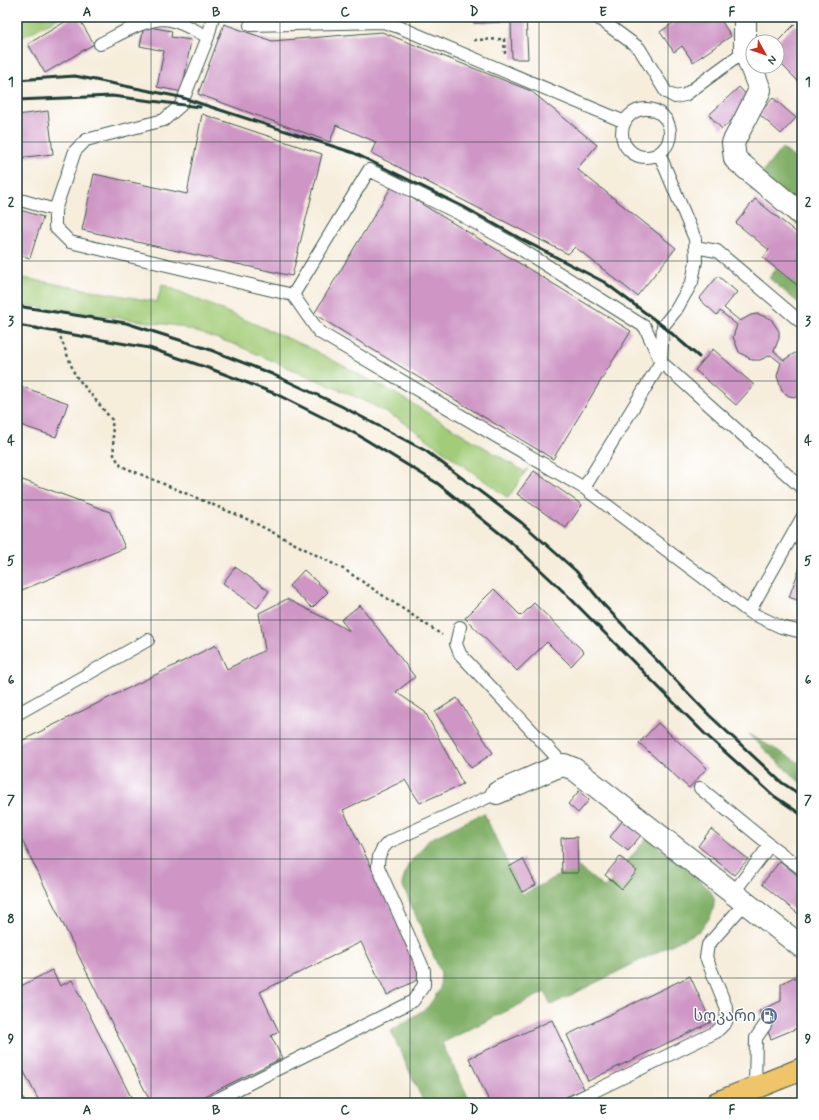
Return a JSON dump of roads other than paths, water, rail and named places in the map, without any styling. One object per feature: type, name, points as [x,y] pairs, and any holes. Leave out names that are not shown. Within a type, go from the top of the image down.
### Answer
[{"type":"main road","points":[[722,1102],[755,1087],[802,1069]]},
{"type":"street","points":[[745,17],[745,34]]},
{"type":"street","points":[[754,74],[760,90],[733,143],[735,159],[802,215]]},
{"type":"street","points":[[497,793],[554,768],[564,765],[574,769],[802,947]]},
{"type":"lane","points":[[213,17],[208,37],[180,105],[164,120],[86,140],[75,151],[56,210],[55,227],[70,242],[293,294],[320,332],[584,488],[748,612],[781,627],[802,632]]},
{"type":"lane","points":[[597,17],[639,48],[666,92],[675,97]]},
{"type":"lane","points":[[100,44],[137,26],[158,19],[170,20],[208,37]]},
{"type":"lane","points":[[250,25],[383,22],[394,25],[625,122]]},
{"type":"lane","points":[[659,113],[675,97],[685,95],[745,51]]},
{"type":"lane","points":[[644,109],[659,113],[667,121],[670,133],[665,148],[660,153],[644,157],[630,151],[622,137],[625,122],[636,111],[644,109]]},
{"type":"lane","points":[[584,488],[661,362],[663,326],[676,310],[692,282],[696,261],[695,239],[660,153]]},
{"type":"lane","points":[[293,294],[369,170],[477,223],[645,327],[661,362],[802,488]]},
{"type":"lane","points":[[17,199],[56,210]]},
{"type":"lane","points":[[695,247],[717,251],[802,323]]},
{"type":"lane","points":[[748,612],[802,518]]},
{"type":"lane","points":[[460,627],[456,644],[460,654],[564,765]]},
{"type":"lane","points":[[17,714],[148,640]]},
{"type":"lane","points":[[700,788],[802,869]]},
{"type":"lane","points":[[210,1103],[414,1001],[424,985],[424,970],[378,867],[378,856],[382,848],[389,842],[497,793]]},
{"type":"lane","points":[[570,1103],[716,1032],[726,1022],[727,1009],[706,957],[708,945],[739,898],[770,844]]},
{"type":"lane","points":[[755,1087],[756,1038],[765,1025]]},
{"type":"railway","points":[[17,80],[75,76],[180,97],[354,153],[464,207],[521,239],[604,282],[663,326],[699,357]]},
{"type":"railway","points":[[17,100],[112,96],[200,107]]},
{"type":"railway","points":[[17,306],[126,323],[208,349],[272,374],[341,406],[426,451],[522,523],[576,571],[603,604],[709,715],[781,782],[802,796]]},
{"type":"railway","points":[[17,325],[149,348],[211,369],[276,394],[358,435],[437,483],[513,544],[566,594],[704,733],[774,796],[802,815]]},
{"type":"place","name":"სოკარი","points":[[769,1016]]}]
